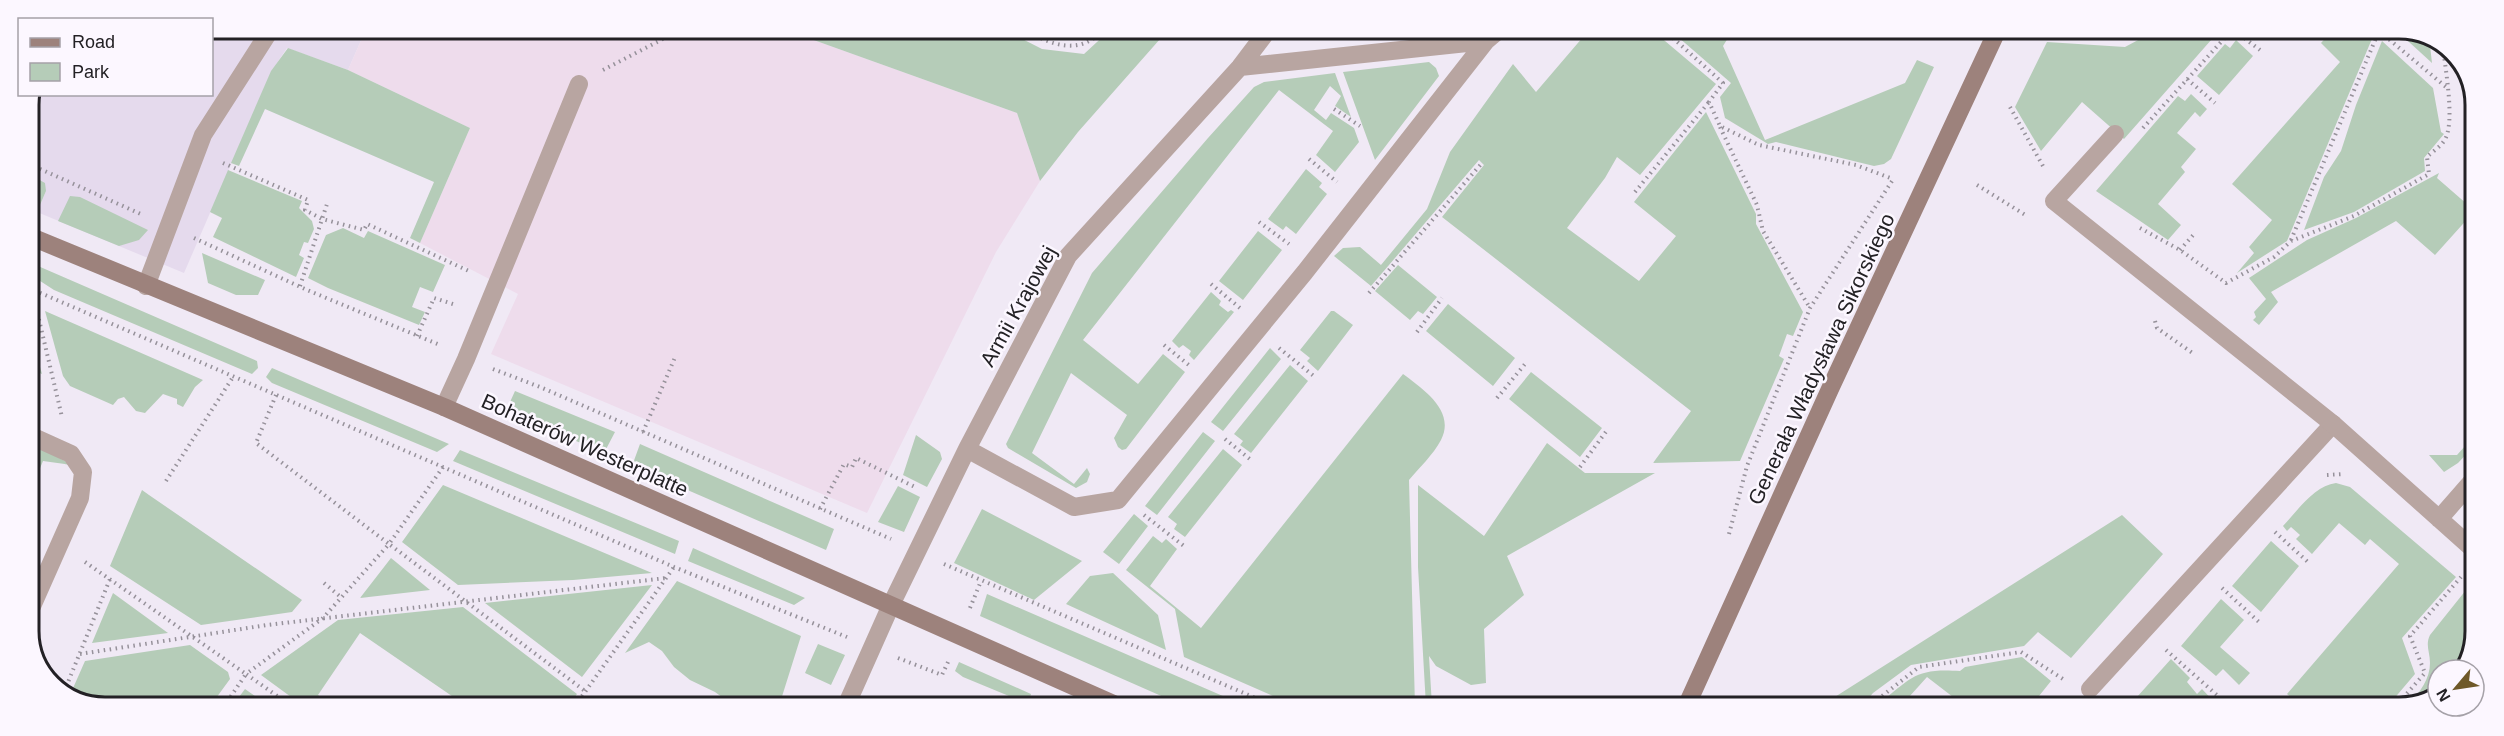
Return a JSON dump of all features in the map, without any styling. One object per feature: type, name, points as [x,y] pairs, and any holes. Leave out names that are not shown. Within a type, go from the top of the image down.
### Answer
[{"type":"street","points":[[146,286],[202,135],[264,39]]},
{"type":"street","name":"Armii Krajowej","points":[[850,697],[891,605],[967,449],[1068,256],[1240,67],[1261,39]]},
{"type":"street","points":[[1240,67],[1468,39]]},
{"type":"street","points":[[967,449],[1074,507],[1118,500],[1305,272],[1490,39]]},
{"type":"street","name":"Generała Władysława Sikorskiego","points":[[1691,697],[1830,389],[1993,39]]},
{"type":"street","points":[[444,407],[579,84]]},
{"type":"street","points":[[2115,134],[2054,201],[2333,424],[2465,542]]},
{"type":"street","name":"Bohaterów Westerplatte","points":[[39,241],[444,407],[1098,697]]},
{"type":"street","points":[[2090,689],[2333,424]]},
{"type":"street","points":[[39,440],[71,454],[83,472],[80,498],[39,591]]},
{"type":"street","points":[[2439,519],[2465,489]]},
{"type":"path","points":[[579,84],[659,39]]},
{"type":"path","points":[[1042,39],[1049,43],[1078,46],[1094,39]]},
{"type":"path","points":[[1635,192],[1723,83],[1674,39]]},
{"type":"path","points":[[2141,131],[2225,39]]},
{"type":"path","points":[[2244,39],[2260,50]]},
{"type":"path","points":[[2291,241],[2376,39]]},
{"type":"path","points":[[2388,39],[2446,88]]},
{"type":"path","points":[[2133,223],[2180,250],[2226,283],[2274,257],[2291,241],[2354,216],[2429,174],[2427,158],[2445,140],[2451,113],[2444,56]]},
{"type":"path","points":[[2187,79],[2215,103]]},
{"type":"path","points":[[1709,102],[1757,205],[1763,231],[1810,308]]},
{"type":"path","points":[[2010,107],[2043,166],[2071,183]]},
{"type":"path","points":[[1334,110],[1360,126]]},
{"type":"path","points":[[1720,126],[1759,145],[1856,165],[1893,179]]},
{"type":"path","points":[[1309,159],[1337,183]]},
{"type":"path","points":[[221,162],[308,200],[305,210],[322,219],[364,230],[367,224],[475,273]]},
{"type":"path","points":[[1369,293],[1482,163]]},
{"type":"path","points":[[1729,535],[1748,466],[1810,308],[1898,169]]},
{"type":"path","points":[[300,286],[327,204]]},
{"type":"path","points":[[1260,222],[1290,245]]},
{"type":"path","points":[[2180,250],[2195,233]]},
{"type":"path","points":[[1211,284],[1240,308]]},
{"type":"path","points":[[39,293],[674,567],[847,637]]},
{"type":"path","points":[[417,336],[434,298],[463,308]]},
{"type":"path","points":[[1417,332],[1442,298]]},
{"type":"path","points":[[39,325],[71,454]]},
{"type":"path","points":[[1164,345],[1193,368]]},
{"type":"path","points":[[643,432],[676,355]]},
{"type":"path","points":[[1290,356],[1315,377]]},
{"type":"path","points":[[1497,398],[1525,364]]},
{"type":"path","points":[[166,481],[233,377]]},
{"type":"path","points":[[276,395],[256,443],[585,691]]},
{"type":"path","points":[[1580,467],[1608,429]]},
{"type":"path","points":[[1225,440],[1251,460]]},
{"type":"path","points":[[820,509],[844,464],[852,467],[856,458],[942,500]]},
{"type":"path","points":[[230,697],[246,674],[323,618],[389,544],[443,467]]},
{"type":"path","points":[[2321,479],[2327,475],[2343,474],[2352,482]]},
{"type":"path","points":[[1158,526],[1184,546]]},
{"type":"path","points":[[2271,529],[2310,564]]},
{"type":"path","points":[[59,546],[279,697]]},
{"type":"path","points":[[936,561],[1253,697]]},
{"type":"path","points":[[580,697],[674,567]]},
{"type":"path","points":[[2405,696],[2425,673],[2410,636],[2464,574],[2459,570]]},
{"type":"path","points":[[80,654],[323,618],[666,578]]},
{"type":"path","points":[[67,685],[110,579]]},
{"type":"path","points":[[968,612],[981,581]]},
{"type":"path","points":[[324,583],[342,597]]},
{"type":"path","points":[[2219,586],[2259,622]]},
{"type":"path","points":[[2160,657],[2166,649],[2219,697]]},
{"type":"path","points":[[1882,697],[1919,667],[2021,652],[2055,676]]},
{"type":"path","points":[[892,656],[942,675],[949,659]]},
{"type":"shaded area","points":[[213,39],[362,39],[348,70],[287,48],[271,72],[184,273],[39,213],[46,191],[39,183],[40,96],[213,96]]},
{"type":"shaded area","points":[[362,39],[811,39],[1017,113],[1040,181],[996,252],[867,513],[491,354],[518,294],[420,243],[470,128],[348,70]]},
{"type":"green space","points":[[811,39],[1022,39],[1042,49],[1084,54],[1100,39],[1160,39],[1078,132],[1040,181],[1017,113]]},
{"type":"green space","points":[[1581,39],[1663,39],[1716,84],[1640,175],[1617,157],[1605,178],[1567,228],[1639,281],[1676,236],[1634,202],[1706,112],[1756,214],[1756,224],[1803,312],[1793,336],[1787,334],[1779,356],[1784,359],[1740,461],[1653,463],[1691,411],[1442,217],[1484,165],[1479,160],[1371,286],[1334,256],[1343,248],[1360,247],[1381,265],[1427,209],[1450,152],[1513,64],[1536,92]]},
{"type":"green space","points":[[1680,39],[1727,39],[1723,46],[1765,140],[1905,83],[1917,60],[1934,67],[1891,159],[1884,164],[1874,166],[1776,142],[1768,144],[1725,118],[1720,97],[1731,83]]},
{"type":"green space","points":[[2140,39],[2212,39],[2124,139],[2082,102],[2041,151],[2015,107],[2047,42],[2125,47]]},
{"type":"green space","points":[[2325,39],[2372,39],[2287,241],[2237,273],[2254,253],[2249,247],[2272,220],[2232,184],[2340,62],[2321,43]]},
{"type":"green space","points":[[2236,40],[2253,56],[2219,95],[2197,76],[2225,44],[2230,48]]},
{"type":"green space","points":[[2407,40],[2430,47],[2432,63]]},
{"type":"green space","points":[[2382,41],[2433,88],[2441,132],[2444,134],[2424,158],[2425,171],[2354,212],[2304,230],[2324,177],[2341,151],[2356,105]]},
{"type":"green space","points":[[288,48],[348,70],[470,128],[420,243],[410,238],[434,182],[265,109],[239,166],[231,163],[271,71]]},
{"type":"green space","points":[[1429,62],[1436,68],[1439,76],[1375,160],[1343,72]]},
{"type":"green space","points":[[1335,73],[1351,117],[1335,106],[1341,96],[1330,86],[1314,110],[1326,120],[1331,113],[1354,128],[1359,142],[1335,172],[1316,155],[1333,131],[1279,90],[1083,340],[1138,384],[1163,354],[1185,372],[1126,449],[1122,450],[1118,447],[1114,438],[1127,415],[1071,373],[1032,453],[1074,484],[1087,468],[1090,474],[1087,482],[1076,488],[1008,448],[1006,444],[1092,273],[1208,138],[1254,87],[1264,82]]},
{"type":"green space","points":[[2191,94],[2207,109],[2200,117],[2195,112],[2177,133],[2196,149],[2181,167],[2185,172],[2158,204],[2181,225],[2168,240],[2096,191],[2178,96],[2185,101]]},
{"type":"green space","points":[[1306,169],[1322,183],[1319,187],[1327,194],[1296,234],[1286,226],[1283,230],[1268,219]]},
{"type":"green space","points":[[228,170],[302,201],[299,208],[312,221],[314,229],[308,243],[304,242],[299,255],[304,258],[296,277],[213,237],[222,218],[210,212]]},
{"type":"green space","points":[[2439,173],[2437,178],[2465,202],[2465,222],[2435,255],[2396,221],[2271,292],[2278,302],[2259,325],[2253,320],[2256,317],[2254,312],[2266,299],[2249,278],[2307,240],[2356,218]]},
{"type":"green space","points":[[39,180],[45,183],[46,191],[39,207]]},
{"type":"green space","points":[[70,196],[80,197],[148,230],[139,240],[119,246],[58,221]]},
{"type":"green space","points":[[343,228],[364,238],[368,231],[445,265],[433,292],[420,287],[412,307],[425,312],[419,325],[308,278],[326,235]]},
{"type":"green space","points":[[1258,231],[1282,250],[1243,300],[1219,281]]},
{"type":"green space","points":[[202,253],[265,280],[258,295],[236,295],[208,283]]},
{"type":"green space","points":[[1398,265],[1437,297],[1423,314],[1418,311],[1410,320],[1375,291]]},
{"type":"green space","points":[[39,266],[257,361],[258,368],[252,374],[54,290],[39,280]]},
{"type":"green space","points":[[1211,292],[1221,301],[1219,305],[1228,312],[1231,310],[1234,312],[1194,360],[1189,355],[1191,351],[1183,345],[1179,348],[1172,341]]},
{"type":"green space","points":[[1448,304],[1515,358],[1493,386],[1426,331]]},
{"type":"green space","points":[[45,311],[203,380],[195,387],[183,407],[177,404],[177,399],[163,394],[145,413],[136,411],[124,397],[118,399],[113,405],[70,386],[63,376]]},
{"type":"green space","points":[[1331,311],[1353,325],[1318,371],[1307,361],[1310,358],[1300,350]]},
{"type":"green space","points":[[1270,348],[1281,359],[1223,431],[1211,422]]},
{"type":"green space","points":[[1290,365],[1308,381],[1251,453],[1240,445],[1243,441],[1234,434]]},
{"type":"green space","points":[[272,368],[449,444],[437,452],[272,383],[266,377]]},
{"type":"green space","points":[[1531,372],[1602,428],[1580,457],[1509,399]]},
{"type":"green space","points":[[1403,374],[1428,394],[1441,410],[1444,429],[1441,440],[1409,480],[1415,697],[1275,697],[1184,657],[1175,609],[1126,570],[1153,536],[1162,543],[1166,539],[1177,549],[1150,586],[1201,628]]},
{"type":"green space","points":[[515,391],[615,432],[604,453],[506,411]]},
{"type":"green space","points":[[1203,432],[1215,441],[1157,515],[1145,506]]},
{"type":"green space","points":[[916,435],[940,452],[942,459],[927,487],[903,475]]},
{"type":"green space","points":[[1547,443],[1585,473],[1655,473],[1507,556],[1524,595],[1484,629],[1486,683],[1471,685],[1436,666],[1429,656],[1431,697],[1425,697],[1418,567],[1418,485],[1484,536]]},
{"type":"green space","points":[[640,444],[834,529],[826,550],[632,466]]},
{"type":"green space","points":[[2465,446],[2465,456],[2444,472],[2429,455],[2457,455]]},
{"type":"green space","points":[[39,447],[72,465],[43,461],[39,471]]},
{"type":"green space","points":[[1223,449],[1242,465],[1185,537],[1174,529],[1177,524],[1168,517]]},
{"type":"green space","points":[[460,450],[679,541],[675,554],[453,461]]},
{"type":"green space","points":[[2336,483],[2350,487],[2456,577],[2402,638],[2415,674],[2395,697],[2290,697],[2287,694],[2399,564],[2370,539],[2365,545],[2339,523],[2312,554],[2296,539],[2300,535],[2291,527],[2287,531],[2283,526],[2314,494]]},
{"type":"green space","points":[[443,485],[652,573],[573,580],[458,585],[402,542]]},
{"type":"green space","points":[[898,486],[920,497],[904,532],[878,522]]},
{"type":"green space","points":[[142,490],[302,600],[292,612],[201,625],[110,566]]},
{"type":"green space","points":[[982,509],[1082,561],[1034,600],[954,563]]},
{"type":"green space","points":[[1134,514],[1148,526],[1119,564],[1103,552]]},
{"type":"green space","points":[[2122,515],[2163,554],[2071,658],[2038,632],[2024,646],[1911,665],[1870,697],[1835,697]]},
{"type":"green space","points":[[2271,541],[2299,566],[2261,612],[2232,586]]},
{"type":"green space","points":[[693,548],[805,598],[794,605],[688,561]]},
{"type":"green space","points":[[391,558],[430,590],[360,598]]},
{"type":"green space","points":[[1113,573],[1158,615],[1166,650],[1066,604],[1090,576]]},
{"type":"green space","points":[[677,581],[801,636],[782,697],[722,697],[690,680],[674,667],[662,651],[649,642],[625,653]]},
{"type":"green space","points":[[652,585],[582,677],[485,603]]},
{"type":"green space","points":[[2465,591],[2465,631],[2463,648],[2459,658],[2430,658],[2428,642],[2430,635]]},
{"type":"green space","points":[[113,593],[168,633],[92,643]]},
{"type":"green space","points":[[987,594],[1225,697],[1164,697],[980,616]]},
{"type":"green space","points":[[2221,599],[2244,620],[2220,647],[2250,673],[2239,685],[2223,669],[2216,676],[2181,646]]},
{"type":"green space","points":[[463,607],[577,694],[575,697],[453,697],[360,633],[318,695],[321,697],[291,697],[261,675],[338,620]]},
{"type":"green space","points":[[818,644],[845,655],[831,685],[805,673]]},
{"type":"green space","points":[[190,645],[228,672],[230,679],[217,697],[96,696],[73,688],[85,661]]},
{"type":"green space","points":[[2022,657],[2051,681],[2040,697],[1953,697],[1927,677],[1909,697],[1888,697],[1915,676],[1933,671],[1960,671],[1965,667]]},
{"type":"green space","points":[[2171,659],[2190,678],[2187,682],[2197,694],[2202,689],[2210,697],[2137,697]]},
{"type":"green space","points":[[959,662],[1031,694],[1030,697],[1011,697],[963,677],[955,671]]},
{"type":"green space","points":[[2426,680],[2426,691],[2416,695]]},
{"type":"green space","points":[[245,689],[256,697],[239,697]]}]
